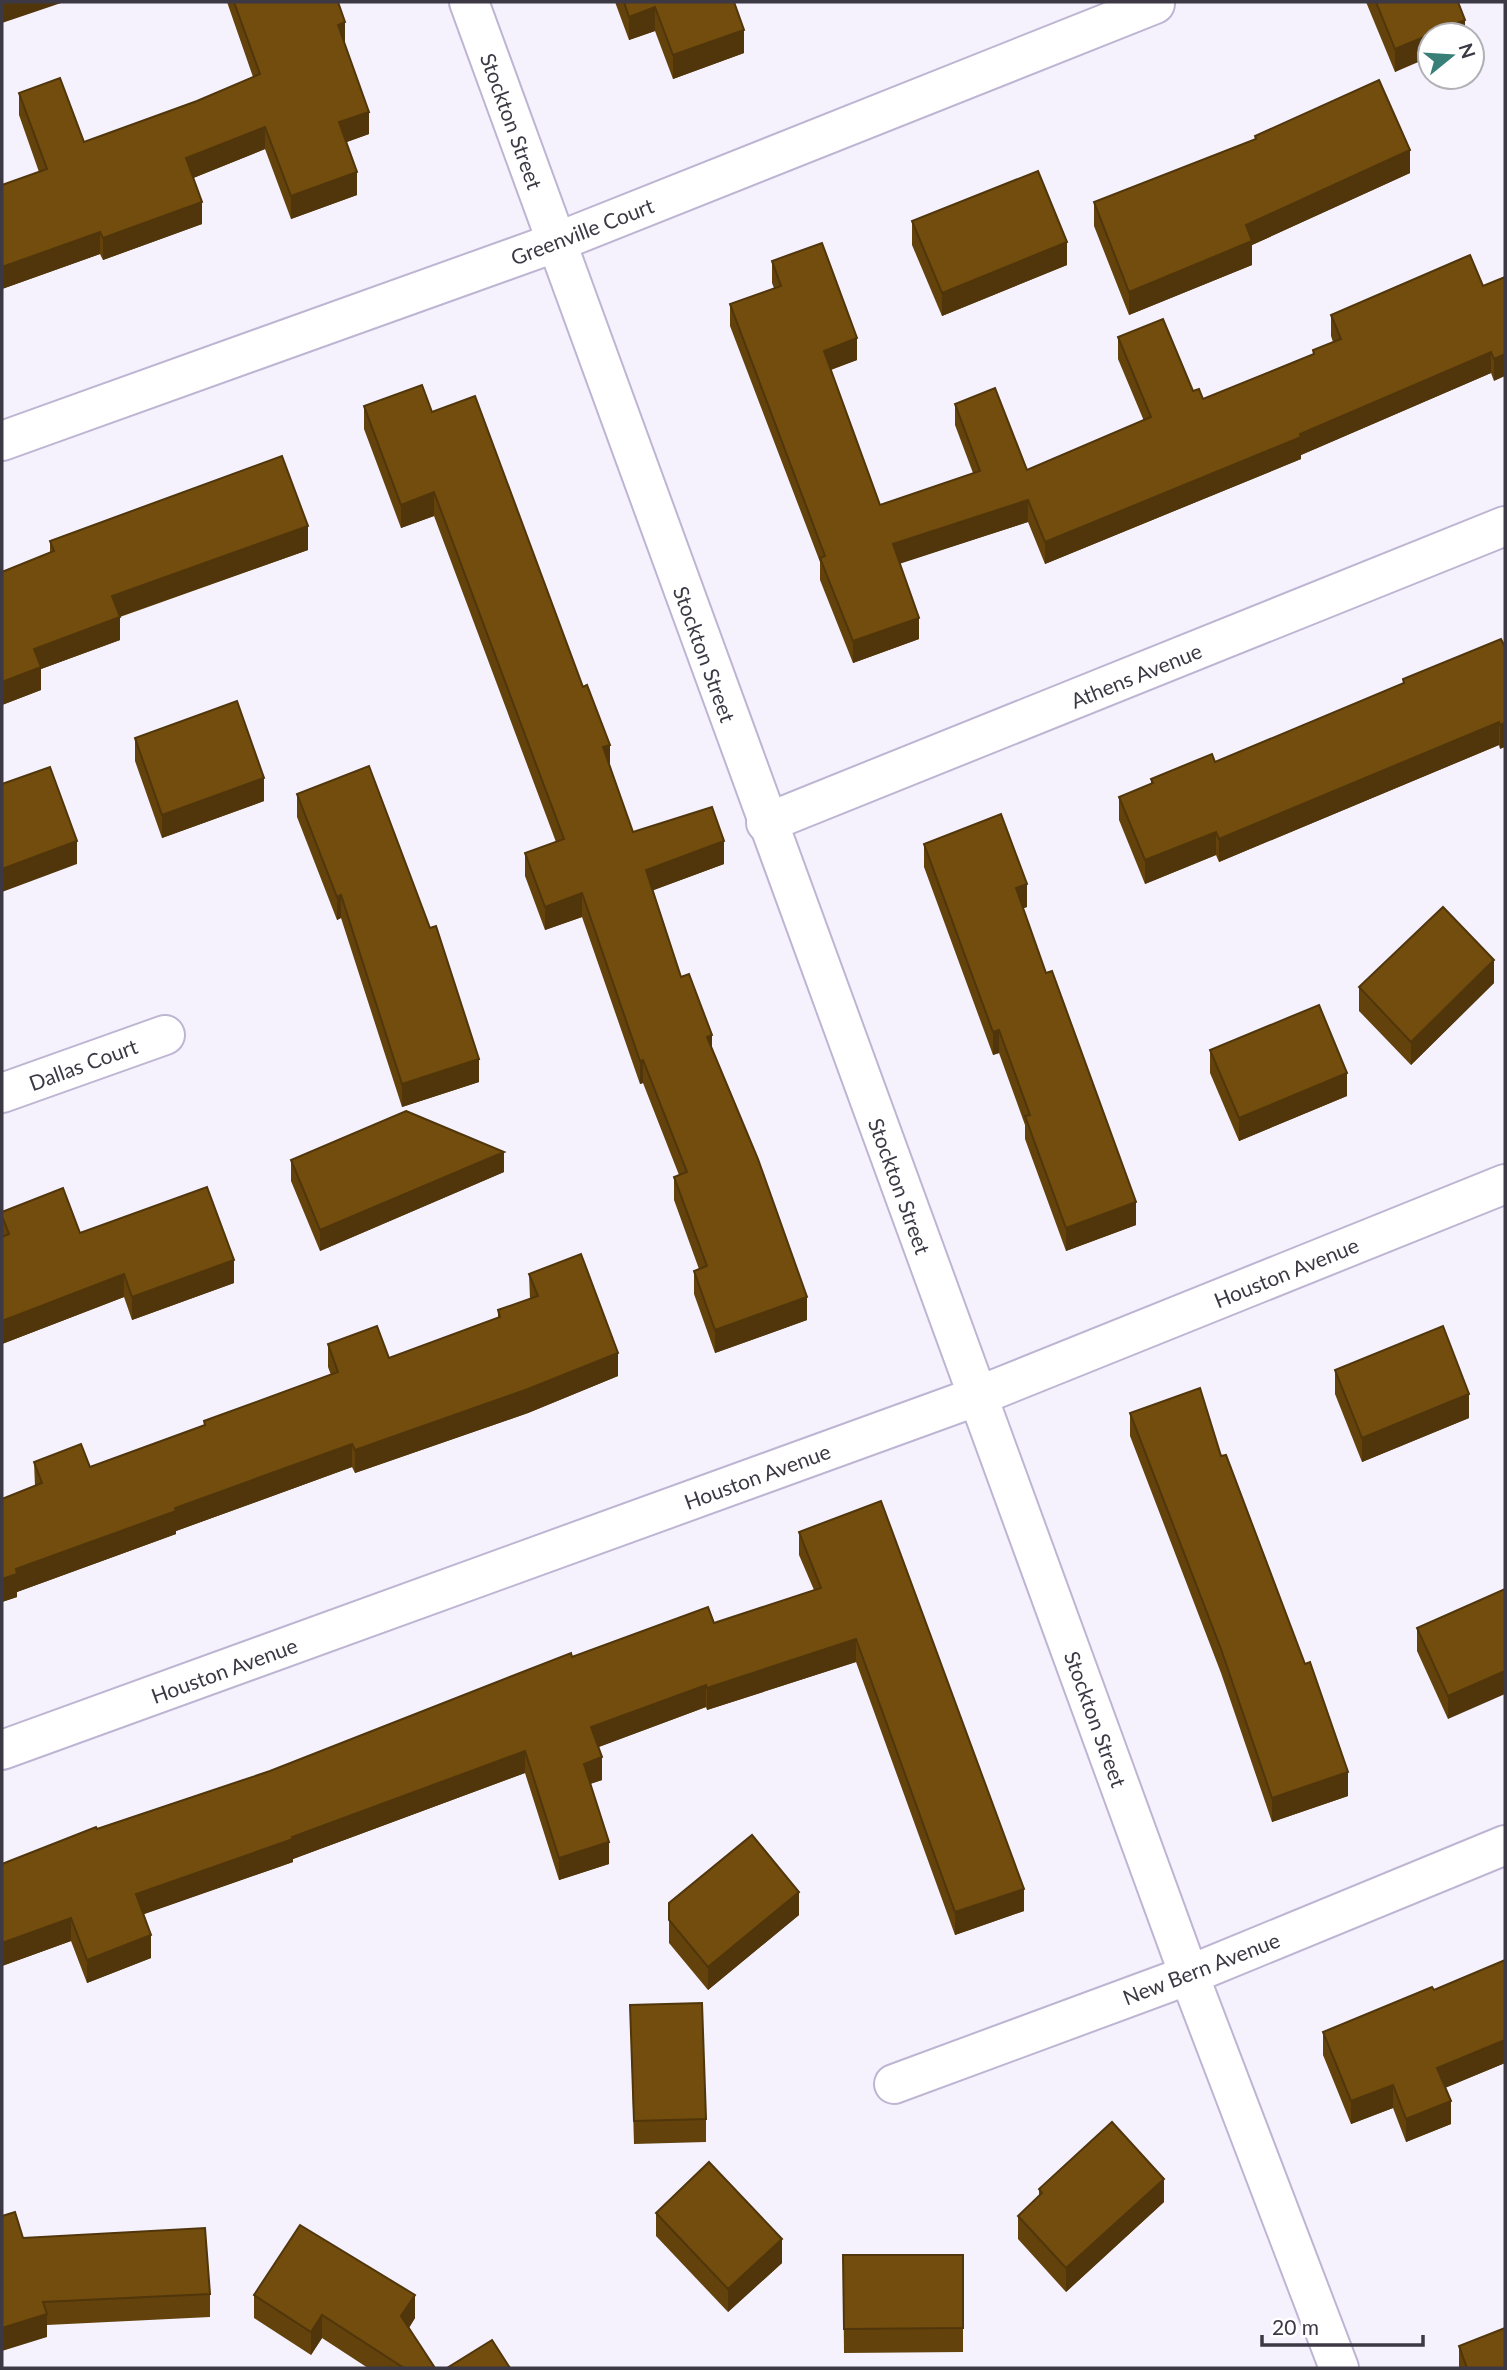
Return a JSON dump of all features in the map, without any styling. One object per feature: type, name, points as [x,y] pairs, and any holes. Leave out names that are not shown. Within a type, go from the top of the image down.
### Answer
[{"type":"street","name":"Stockton Street","points":[[469,2],[766,824],[1189,1975],[1339,2368]]},
{"type":"street","name":"Greenville Court","points":[[2,441],[556,242],[1155,4]]},
{"type":"street","name":"Athens Avenue","points":[[766,824],[1505,526]]},
{"type":"street","name":"Dallas Court","points":[[2,1093],[165,1035]]},
{"type":"street","name":"Houston Avenue","points":[[2,1750],[978,1396],[1505,1184]]},
{"type":"street","name":"New Bern Avenue","points":[[894,2084],[1189,1975],[1505,1845]]},
{"type":"building","points":[[234,2],[338,2],[345,22],[338,25],[369,112],[339,122],[357,172],[291,196],[265,127],[186,158],[202,202],[103,238],[100,232],[2,267],[2,185],[47,169],[19,93],[60,78],[84,142],[197,101],[260,74]]},
{"type":"building","points":[[624,2],[734,2],[744,30],[673,55],[655,7],[629,17]]},
{"type":"building","points":[[1376,2],[1458,2],[1465,20],[1416,21],[1416,40],[1395,49]]},
{"type":"building","points":[[1379,80],[1410,150],[1246,225],[1252,241],[1129,292],[1094,202],[1256,139],[1255,136]]},
{"type":"building","points":[[1038,171],[1067,242],[942,293],[912,221]]},
{"type":"building","points":[[822,243],[857,338],[824,351],[880,505],[980,471],[955,404],[995,388],[1027,470],[1151,417],[1118,337],[1163,319],[1193,391],[1199,389],[1203,399],[1314,354],[1313,350],[1341,339],[1331,315],[1470,255],[1483,286],[1505,277],[1505,354],[1494,359],[1491,352],[1300,434],[1301,437],[1045,542],[1028,500],[893,544],[919,618],[853,641],[820,558],[825,556],[730,304],[781,286],[772,261]]},
{"type":"building","points":[[422,385],[432,412],[475,396],[583,687],[587,685],[610,745],[603,747],[633,832],[712,807],[724,841],[646,870],[681,977],[689,974],[712,1035],[707,1037],[758,1159],[807,1297],[715,1330],[694,1271],[707,1266],[674,1177],[687,1172],[643,1060],[640,1061],[582,893],[545,907],[525,853],[564,839],[434,492],[401,505],[364,406]]},
{"type":"building","points":[[282,456],[308,526],[112,596],[120,617],[34,649],[41,667],[2,682],[2,572],[54,551],[50,541]]},
{"type":"building","points":[[1501,639],[1505,645],[1505,723],[1500,725],[1499,722],[1219,839],[1216,832],[1145,860],[1119,797],[1153,783],[1151,779],[1212,754],[1215,762]]},
{"type":"building","points":[[237,701],[264,778],[162,815],[135,738]]},
{"type":"building","points":[[369,766],[430,928],[436,926],[479,1059],[402,1084],[341,895],[337,897],[297,794]]},
{"type":"building","points":[[50,767],[77,841],[2,869],[2,784]]},
{"type":"building","points":[[1001,814],[1027,884],[1016,888],[1046,973],[1052,971],[1136,1202],[1066,1228],[1025,1116],[1030,1115],[999,1030],[993,1032],[924,844]]},
{"type":"building","points":[[1443,907],[1494,960],[1411,1042],[1359,987]]},
{"type":"building","points":[[1319,1005],[1347,1073],[1239,1118],[1210,1050]]},
{"type":"building","points":[[406,1111],[504,1152],[320,1230],[291,1160]]},
{"type":"building","points":[[207,1187],[234,1260],[132,1297],[124,1274],[2,1321],[2,1237],[9,1234],[2,1212],[63,1188],[80,1233]]},
{"type":"building","points":[[581,1254],[618,1353],[528,1389],[355,1450],[352,1444],[175,1508],[176,1511],[16,1569],[17,1574],[2,1579],[2,1499],[42,1483],[34,1462],[81,1444],[90,1467],[205,1425],[204,1421],[338,1372],[328,1344],[377,1326],[389,1358],[500,1317],[498,1310],[538,1296],[529,1274]]},
{"type":"building","points":[[1443,1326],[1469,1394],[1362,1438],[1335,1370]]},
{"type":"building","points":[[1200,1388],[1221,1456],[1226,1455],[1305,1664],[1310,1662],[1348,1772],[1272,1798],[1221,1649],[1130,1413]]},
{"type":"building","points":[[881,1501],[1024,1889],[955,1912],[856,1639],[707,1688],[706,1685],[591,1727],[602,1757],[584,1764],[609,1842],[559,1858],[525,1751],[292,1837],[293,1839],[136,1894],[151,1935],[87,1960],[71,1918],[2,1943],[2,1864],[96,1827],[97,1829],[270,1771],[571,1653],[572,1657],[708,1607],[714,1623],[821,1588],[799,1532]]},
{"type":"building","points":[[1505,1589],[1505,1671],[1448,1696],[1417,1628]]},
{"type":"building","points":[[752,1835],[799,1892],[708,1967],[669,1920],[669,1903]]},
{"type":"building","points":[[1505,1960],[1505,2040],[1437,2068],[1451,2101],[1406,2119],[1393,2085],[1351,2101],[1323,2032]]},
{"type":"building","points":[[702,2003],[706,2119],[634,2121],[630,2005]]},
{"type":"building","points":[[1112,2122],[1164,2179],[1066,2268],[1018,2216],[1042,2193],[1039,2189]]},
{"type":"building","points":[[709,2162],[782,2239],[728,2289],[656,2213]]},
{"type":"building","points":[[15,2212],[23,2238],[205,2228],[210,2294],[43,2302],[47,2314],[2,2328],[2,2216]]},
{"type":"building","points":[[300,2225],[415,2295],[401,2316],[435,2368],[404,2368],[322,2315],[311,2332],[254,2295]]},
{"type":"building","points":[[843,2255],[963,2255],[963,2328],[844,2329]]},
{"type":"building","points":[[1505,2328],[1505,2368],[1467,2368],[1459,2346]]},
{"type":"building","points":[[492,2340],[510,2368],[447,2368]]}]
